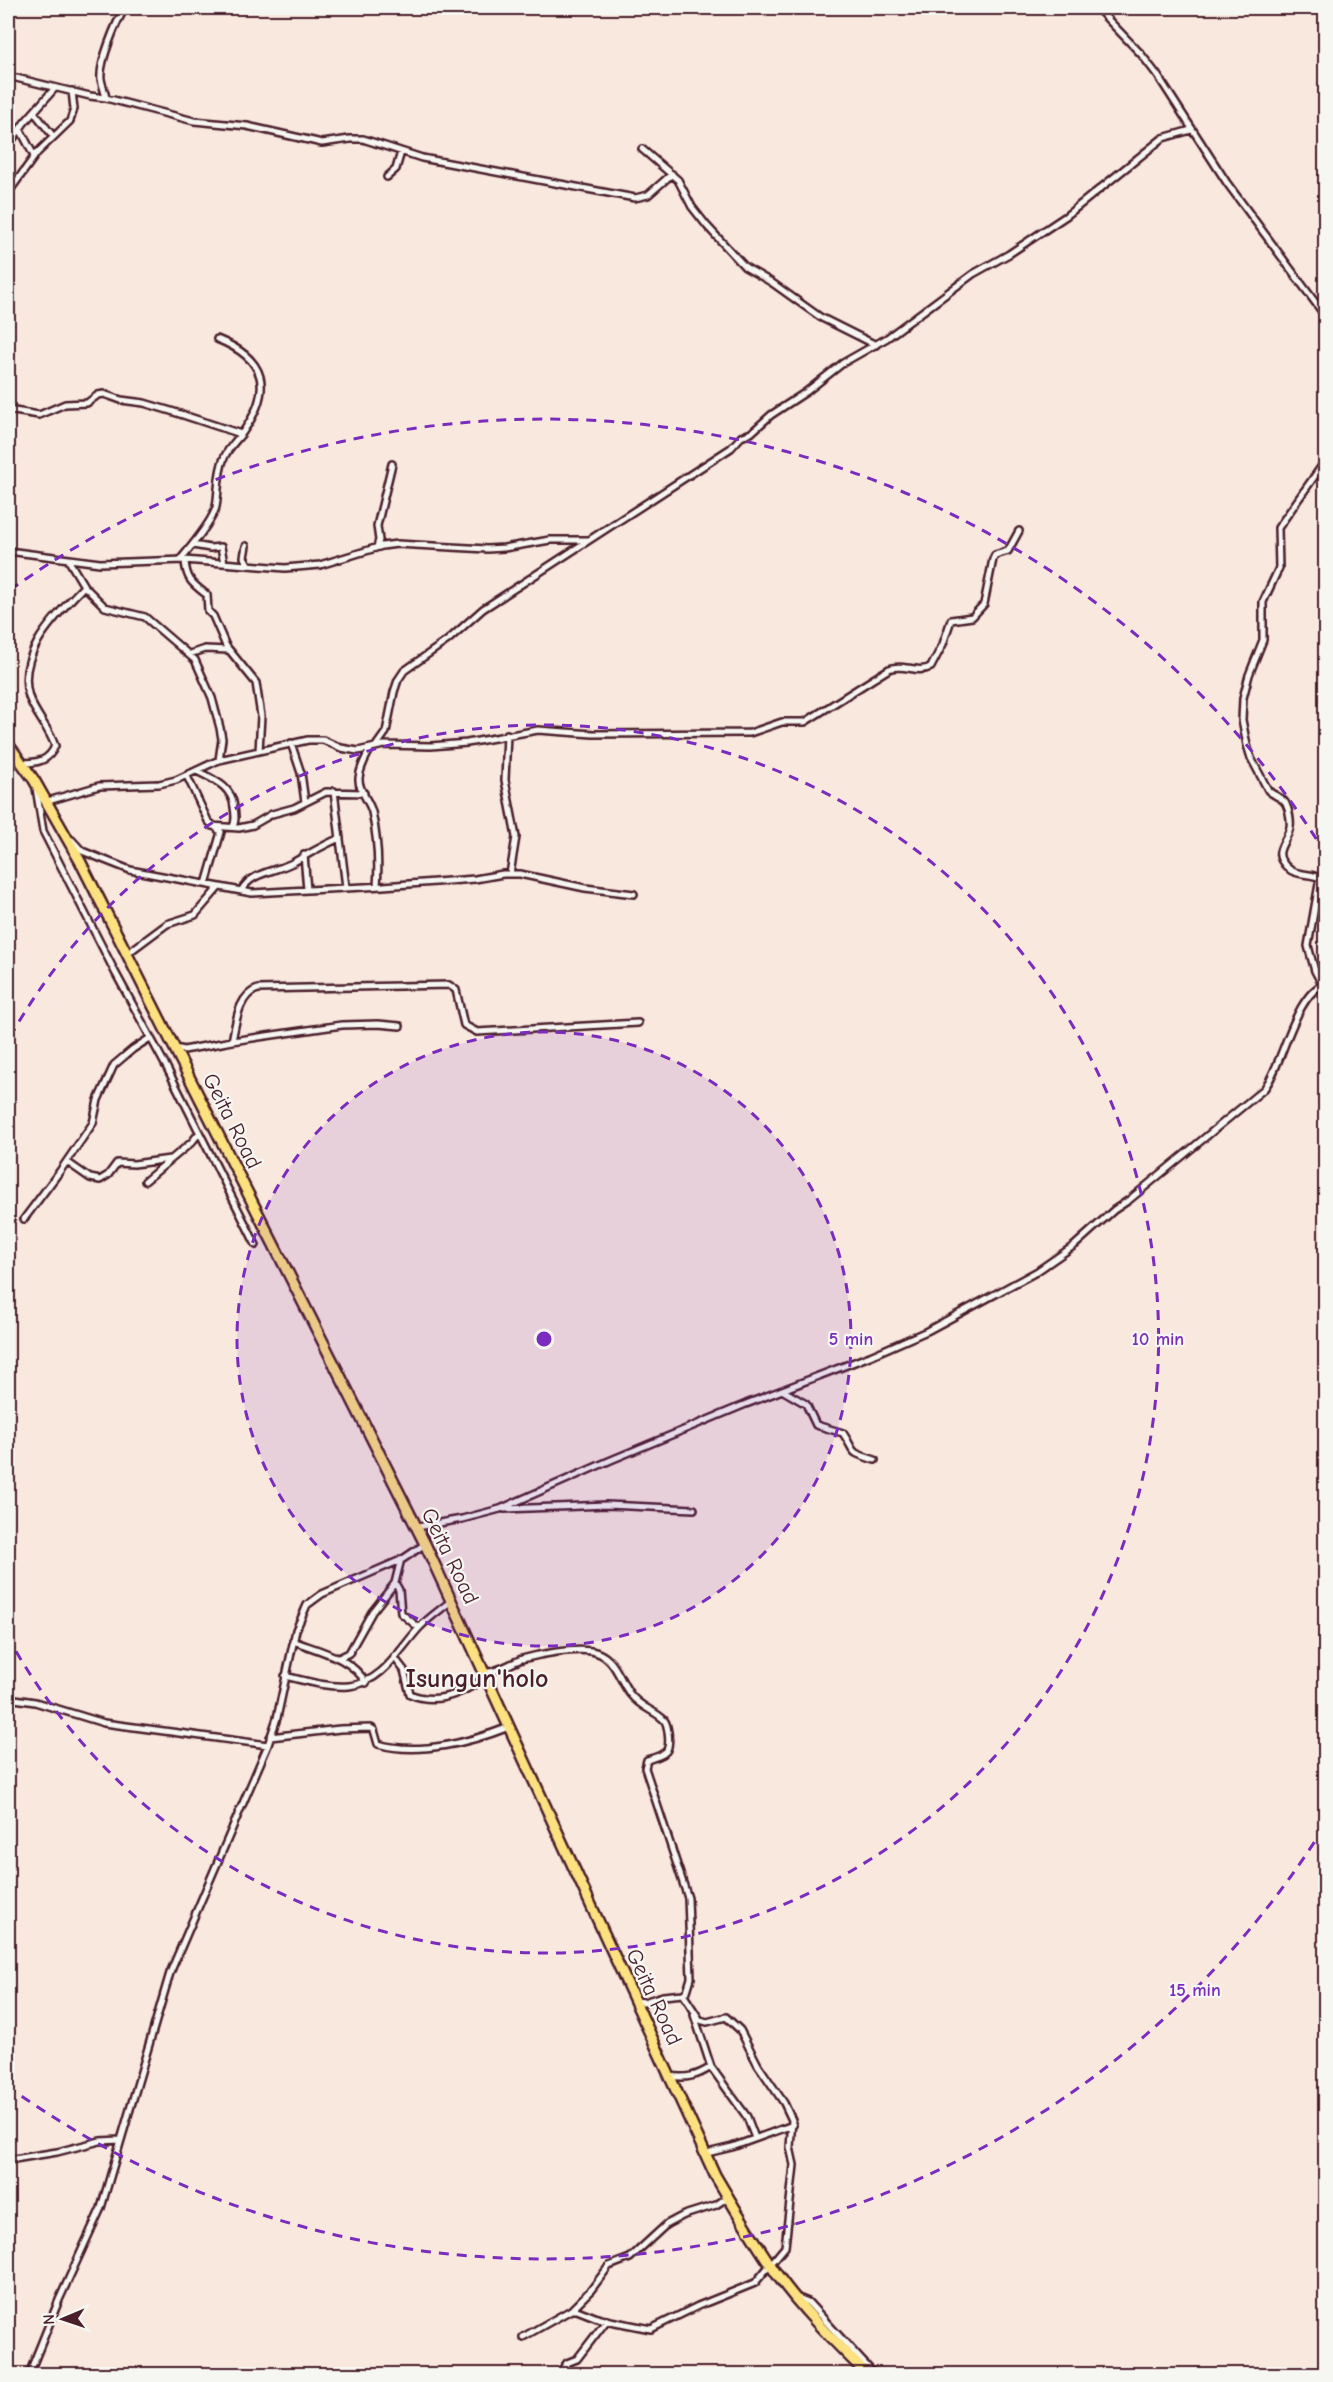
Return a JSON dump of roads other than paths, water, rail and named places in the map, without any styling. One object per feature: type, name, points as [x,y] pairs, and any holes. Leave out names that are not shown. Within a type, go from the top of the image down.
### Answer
[{"type":"highway","name":"Geita Road","points":[[8,744],[48,801],[66,835],[425,1544],[703,2150],[728,2197],[770,2264],[813,2319],[867,2374]]},
{"type":"street","points":[[106,98],[101,78],[102,70],[113,30],[124,8]]},
{"type":"street","points":[[1097,8],[1149,63],[1227,183],[1326,317]]},
{"type":"street","points":[[8,76],[194,121],[253,127],[322,143],[363,139],[422,158],[635,198],[648,195],[672,174]]},
{"type":"street","points":[[8,146],[55,88]]},
{"type":"street","points":[[8,193],[34,156],[66,126],[73,116],[72,91]]},
{"type":"street","points":[[34,112],[53,136]]},
{"type":"street","points":[[20,129],[34,156]]},
{"type":"street","points":[[377,886],[378,855],[374,823],[360,786],[359,777],[374,747],[386,732],[394,692],[404,672],[448,640],[483,609],[731,448],[741,437],[751,433],[771,415],[799,397],[843,363],[876,345],[973,273],[1009,254],[1066,216],[1163,138],[1191,130]]},
{"type":"street","points":[[642,149],[678,180],[692,207],[745,267],[771,282],[820,317],[876,345]]},
{"type":"street","points":[[387,177],[396,169],[401,152]]},
{"type":"street","points":[[8,174],[16,182]]},
{"type":"street","points":[[183,560],[214,513],[221,465],[225,456],[261,399],[263,384],[252,362],[237,347],[217,339]]},
{"type":"street","points":[[8,410],[39,416],[65,404],[87,403],[98,394],[105,394],[121,400],[144,403],[241,434]]},
{"type":"street","points":[[415,1528],[500,1509],[572,1476],[927,1331],[1036,1272],[1075,1245],[1114,1209],[1152,1182],[1264,1089],[1276,1070],[1290,1029],[1311,995],[1324,984],[1315,971],[1308,946],[1320,878],[1292,871],[1282,859],[1280,848],[1290,825],[1287,807],[1284,801],[1268,790],[1253,762],[1247,745],[1242,710],[1245,688],[1263,640],[1263,602],[1279,568],[1278,528],[1326,460]]},
{"type":"street","points":[[377,547],[379,538],[377,526],[392,464]]},
{"type":"street","points":[[48,801],[99,786],[159,784],[187,776],[219,760],[291,743],[317,740],[351,751],[374,747],[453,744],[538,730],[593,734],[737,734],[761,731],[782,722],[805,722],[890,669],[902,667],[924,670],[931,667],[943,645],[951,620],[972,617],[984,604],[993,559],[995,555],[1008,551],[1019,531]]},
{"type":"street","points":[[8,551],[69,561],[119,564],[183,560],[285,568],[320,565],[377,547],[397,544],[486,549],[550,540],[590,540]]},
{"type":"street","points":[[192,545],[210,549],[221,547],[224,563]]},
{"type":"street","points":[[246,546],[244,557],[248,564]]},
{"type":"street","points":[[183,560],[195,588],[207,596],[208,611],[213,616],[228,650],[256,683],[261,723],[259,751]]},
{"type":"street","points":[[69,561],[84,586],[105,607],[145,617],[195,660],[214,708],[222,739],[219,760]]},
{"type":"street","points":[[22,763],[44,760],[55,746],[29,697],[26,682],[30,660],[39,640],[53,619],[84,586]]},
{"type":"street","points":[[190,654],[202,649],[228,650]]},
{"type":"street","points":[[507,734],[505,780],[516,837],[510,874]]},
{"type":"street","points":[[291,743],[301,773],[305,802]]},
{"type":"street","points":[[197,771],[221,783],[230,791],[236,819],[233,827]]},
{"type":"street","points":[[187,776],[212,826],[221,832],[206,884]]},
{"type":"street","points":[[34,780],[43,831],[256,1245]]},
{"type":"street","points":[[334,791],[346,887]]},
{"type":"street","points":[[212,826],[253,825],[272,814],[294,808],[326,792],[364,793]]},
{"type":"street","points":[[66,835],[82,851],[130,870],[242,891],[270,893],[510,874],[634,894]]},
{"type":"street","points":[[242,891],[247,883],[257,876],[292,863],[340,838]]},
{"type":"street","points":[[304,855],[307,890]]},
{"type":"street","points":[[126,951],[128,953],[153,937],[167,924],[195,915],[219,887]]},
{"type":"street","points":[[232,1041],[243,1003],[247,995],[258,989],[449,985],[456,990],[464,1025],[477,1032],[638,1023]]},
{"type":"street","points":[[173,1048],[184,1050],[342,1025],[400,1026]]},
{"type":"street","points":[[24,1219],[93,1123],[98,1100],[114,1065],[150,1038]]},
{"type":"street","points":[[145,1181],[192,1142],[199,1133]]},
{"type":"street","points":[[67,1162],[90,1178],[100,1180],[108,1175],[117,1163],[134,1164],[170,1159]]},
{"type":"street","points":[[782,1390],[806,1404],[816,1425],[843,1432],[851,1450],[875,1460]]},
{"type":"street","points":[[500,1509],[607,1505],[694,1509]]},
{"type":"street","points":[[29,2374],[59,2300],[101,2208],[170,1973],[268,1745],[302,1611],[314,1598],[414,1553],[425,1544]]},
{"type":"street","points":[[339,1658],[349,1653],[372,1612],[395,1583],[401,1559]]},
{"type":"street","points":[[395,1583],[399,1590],[401,1612],[419,1628]]},
{"type":"street","points":[[285,1677],[348,1687],[366,1683],[377,1676],[419,1628],[451,1601]]},
{"type":"street","points":[[293,1641],[339,1658],[360,1672],[366,1683]]},
{"type":"street","points":[[394,1657],[404,1670],[410,1694],[416,1697],[451,1697],[470,1689],[484,1675],[511,1663],[541,1655],[591,1651],[605,1656],[620,1673],[625,1686],[634,1698],[645,1709],[664,1720],[669,1746],[664,1754],[647,1760],[645,1768],[689,1907],[691,1978],[687,1991],[683,1994],[663,1996],[644,2002],[634,2001]]},
{"type":"street","points":[[8,1698],[35,1701],[105,1723],[268,1745]]},
{"type":"street","points":[[270,1737],[370,1728],[374,1730],[378,1744],[413,1750],[473,1739],[509,1728]]},
{"type":"street","points":[[571,2310],[607,2320],[654,2328],[698,2306],[755,2283],[784,2247],[787,2239],[794,2165],[790,2147],[793,2125],[784,2103],[758,2065],[734,2022],[726,2017],[703,2022],[683,1994]]},
{"type":"street","points":[[693,2011],[711,2067],[747,2116],[755,2139]]},
{"type":"street","points":[[668,2075],[682,2079],[711,2067]]},
{"type":"street","points":[[703,2150],[707,2153],[714,2152],[793,2125]]},
{"type":"street","points":[[8,2160],[57,2152],[100,2141],[120,2140]]},
{"type":"street","points":[[523,2337],[571,2310],[591,2290],[609,2266],[630,2258],[667,2224],[684,2215],[716,2205],[728,2197]]},
{"type":"street","points":[[794,2295],[808,2302],[874,2374]]},
{"type":"street","points":[[559,2374],[567,2363],[577,2359],[607,2320]]},
{"type":"district","name":"Isungun'holo","points":[[477,1679]]}]
